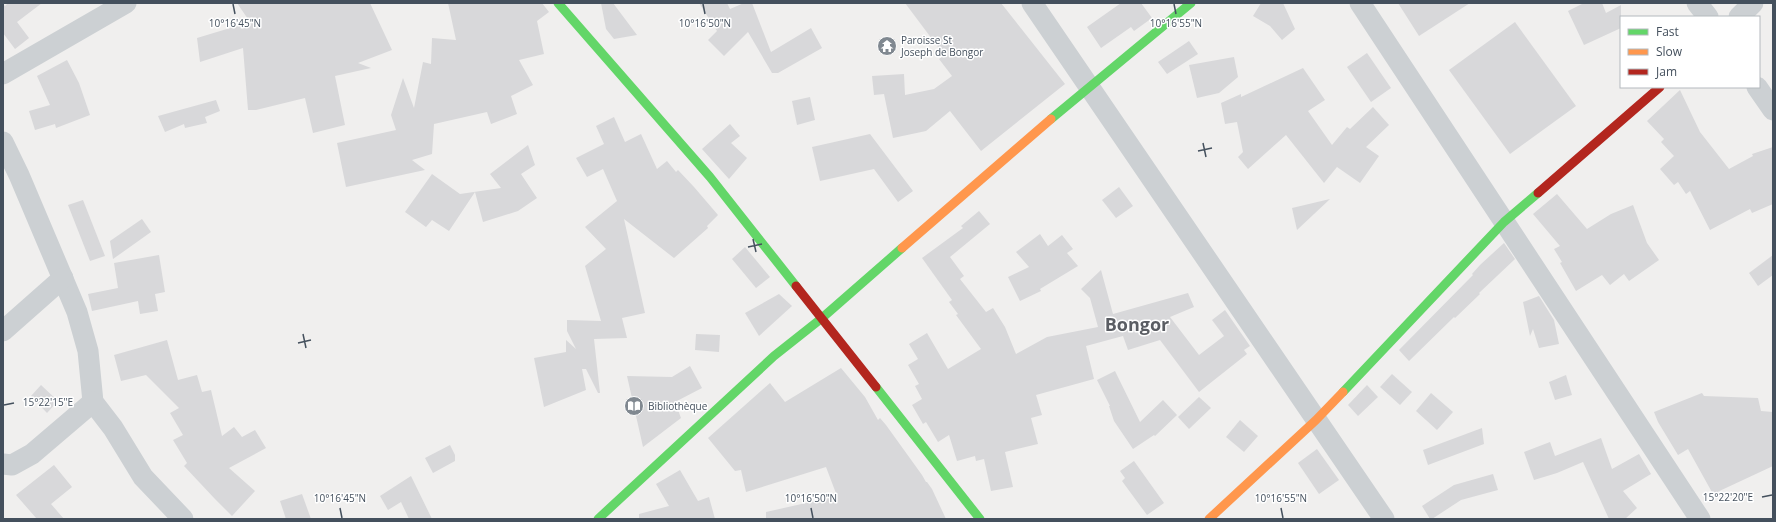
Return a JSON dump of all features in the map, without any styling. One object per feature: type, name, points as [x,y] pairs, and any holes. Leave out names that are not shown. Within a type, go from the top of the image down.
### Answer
[{"type":"street","points":[[3,74],[126,3]]},
{"type":"street","points":[[558,3],[710,177],[980,519]]},
{"type":"street","points":[[1032,3],[1384,519]]},
{"type":"street","points":[[598,519],[774,356],[822,318],[1090,86],[1191,3]]},
{"type":"street","points":[[1360,3],[1417,87],[1504,222],[1700,519]]},
{"type":"street","points":[[1697,3],[1707,16]]},
{"type":"street","points":[[1740,16],[1753,3]]},
{"type":"street","points":[[1209,519],[1316,420],[1504,222],[1659,88]]},
{"type":"street","points":[[1758,88],[1773,110]]},
{"type":"street","points":[[3,142],[19,175],[77,312],[88,351],[93,402],[113,428],[143,477],[183,519]]},
{"type":"street","points":[[3,331],[63,278]]},
{"type":"street","points":[[3,464],[12,465],[32,454],[93,402]]},
{"type":"building","points":[[8,3],[42,3],[17,22],[29,38],[15,49],[3,33],[3,4],[5,6]]},
{"type":"building","points":[[237,3],[370,3],[392,50],[358,63],[371,68],[335,76],[345,125],[313,133],[305,98],[256,110],[248,110],[243,48],[200,62],[197,38],[250,22]]},
{"type":"building","points":[[448,3],[542,3],[549,12],[537,21],[544,54],[519,60],[533,85],[511,96],[517,114],[491,124],[487,112],[434,124],[432,154],[412,160],[425,170],[346,187],[337,143],[396,130],[391,115],[403,78],[414,108],[423,62],[431,64],[432,38],[456,40]]},
{"type":"building","points":[[601,3],[613,3],[637,35],[614,39],[606,29]]},
{"type":"building","points":[[699,3],[727,3],[730,9],[744,3],[752,3],[771,52],[811,28],[822,48],[778,73],[772,73],[748,32],[724,56],[708,40],[717,31]]},
{"type":"building","points":[[905,3],[1001,3],[1065,84],[981,151],[950,111],[926,131],[893,138],[884,94],[874,95],[872,76],[904,74],[905,95],[934,89],[952,76],[939,59],[944,55]]},
{"type":"building","points":[[1121,3],[1141,3],[1152,18],[1134,31],[1131,27],[1101,48],[1087,27]]},
{"type":"building","points":[[1261,3],[1283,3],[1295,29],[1282,40],[1270,26],[1253,16]]},
{"type":"building","points":[[1398,3],[1470,3],[1419,36]]},
{"type":"building","points":[[1584,3],[1602,3],[1606,13],[1621,5],[1620,28],[1584,45],[1568,11]]},
{"type":"building","points":[[1515,22],[1576,106],[1510,154],[1449,70]]},
{"type":"building","points":[[1189,41],[1198,54],[1167,74],[1158,62]]},
{"type":"building","points":[[1367,53],[1391,88],[1371,102],[1347,67]]},
{"type":"building","points":[[1234,57],[1238,77],[1219,93],[1197,98],[1189,65]]},
{"type":"building","points":[[67,60],[79,83],[90,115],[56,128],[55,124],[35,130],[29,111],[50,105],[37,76]]},
{"type":"building","points":[[1303,68],[1325,100],[1308,111],[1332,145],[1347,127],[1350,129],[1373,107],[1389,125],[1366,147],[1379,156],[1360,183],[1337,167],[1324,183],[1286,135],[1248,169],[1238,157],[1243,152],[1237,122],[1225,124],[1221,103],[1241,94],[1241,97]]},
{"type":"building","points":[[1680,90],[1700,132],[1729,169],[1753,156],[1752,154],[1773,147],[1773,204],[1752,213],[1750,209],[1710,230],[1690,191],[1686,194],[1678,182],[1674,185],[1660,169],[1674,156],[1661,142],[1664,139],[1647,121]]},
{"type":"building","points":[[810,97],[815,120],[797,125],[792,101]]},
{"type":"building","points":[[216,100],[220,111],[205,117],[207,123],[185,128],[184,124],[165,132],[158,116]]},
{"type":"building","points":[[614,117],[625,142],[641,134],[657,169],[667,161],[676,172],[678,170],[718,215],[707,226],[708,228],[674,258],[624,219],[645,313],[622,318],[627,338],[594,339],[600,393],[598,393],[586,369],[582,369],[586,390],[544,407],[534,358],[566,352],[566,340],[576,349],[567,331],[567,320],[601,321],[585,266],[606,249],[585,227],[617,201],[603,169],[587,177],[576,158],[604,144],[596,126]]},
{"type":"building","points":[[730,124],[740,136],[731,143],[747,158],[729,179],[702,149]]},
{"type":"building","points":[[870,134],[913,191],[898,202],[874,169],[820,181],[812,147]]},
{"type":"building","points":[[528,145],[535,165],[521,174],[537,198],[518,211],[483,222],[475,192],[449,231],[432,220],[426,227],[405,212],[432,174],[460,194],[501,188],[490,174]]},
{"type":"building","points":[[1119,187],[1133,206],[1116,218],[1102,200]]},
{"type":"building","points":[[1557,194],[1587,229],[1611,214],[1633,205],[1647,243],[1659,260],[1629,281],[1624,274],[1610,285],[1602,275],[1576,291],[1554,249],[1560,246],[1533,214]]},
{"type":"building","points":[[1330,199],[1297,230],[1292,208]]},
{"type":"building","points":[[83,200],[105,256],[90,261],[68,205]]},
{"type":"building","points":[[979,211],[990,224],[950,257],[964,276],[960,279],[986,312],[993,308],[1005,327],[1016,354],[1047,337],[1098,327],[1090,298],[1081,289],[1101,270],[1113,314],[1188,293],[1194,307],[1170,317],[1199,355],[1224,336],[1212,320],[1225,310],[1250,346],[1244,350],[1247,354],[1199,392],[1160,340],[1128,350],[1123,336],[1086,346],[1094,379],[1036,395],[1042,415],[1031,418],[1038,444],[1005,452],[1013,487],[991,491],[984,459],[976,461],[975,456],[957,461],[949,435],[938,442],[926,422],[923,424],[912,405],[922,399],[915,386],[919,384],[908,365],[918,359],[909,344],[927,333],[948,369],[981,349],[956,315],[958,314],[949,302],[952,300],[922,258],[963,228],[961,226]]},
{"type":"building","points":[[142,219],[151,232],[113,259],[110,241]]},
{"type":"building","points":[[1040,234],[1048,246],[1062,235],[1073,249],[1067,253],[1078,266],[1040,289],[1041,291],[1020,301],[1008,277],[1029,267],[1016,252]]},
{"type":"building","points":[[1504,243],[1515,259],[1409,361],[1399,350],[1473,275],[1472,274],[1480,265]]},
{"type":"building","points":[[745,247],[770,277],[756,288],[732,259]]},
{"type":"building","points":[[159,255],[165,292],[155,294],[158,311],[140,314],[138,301],[92,311],[88,294],[118,288],[114,263]]},
{"type":"building","points":[[1773,255],[1773,275],[1758,286],[1749,273]]},
{"type":"building","points":[[779,294],[792,306],[759,336],[745,313]]},
{"type":"building","points":[[1539,296],[1554,320],[1559,344],[1539,348],[1533,329],[1530,336],[1523,302]]},
{"type":"building","points":[[696,334],[720,335],[719,352],[695,350]]},
{"type":"building","points":[[167,340],[178,380],[197,375],[202,392],[211,390],[222,436],[234,427],[242,437],[255,430],[266,448],[229,468],[255,491],[232,516],[184,466],[187,463],[173,440],[183,435],[170,413],[179,408],[146,375],[121,381],[114,355]]},
{"type":"building","points":[[690,366],[702,388],[675,402],[681,418],[643,447],[627,376],[672,377]]},
{"type":"building","points":[[841,368],[865,397],[878,420],[880,418],[886,425],[932,489],[946,519],[766,519],[766,512],[837,496],[826,467],[746,492],[741,470],[735,471],[708,438],[770,383],[785,402]]},
{"type":"building","points":[[1115,371],[1140,422],[1163,400],[1177,415],[1155,436],[1154,435],[1133,449],[1114,421],[1110,406],[1097,380]]},
{"type":"building","points":[[1392,374],[1412,392],[1400,405],[1380,387]]},
{"type":"building","points":[[1566,375],[1572,395],[1555,400],[1549,382]]},
{"type":"building","points":[[41,385],[58,401],[47,413],[31,396]]},
{"type":"building","points":[[1367,385],[1378,397],[1358,416],[1348,405]]},
{"type":"building","points":[[1431,393],[1453,412],[1437,430],[1416,411]]},
{"type":"building","points":[[1702,393],[1704,396],[1758,398],[1761,411],[1773,412],[1773,466],[1713,494],[1688,449],[1678,455],[1658,422],[1654,412]]},
{"type":"building","points":[[1199,397],[1211,408],[1189,429],[1178,417]]},
{"type":"building","points":[[1240,420],[1258,436],[1244,452],[1226,437]]},
{"type":"building","points":[[1482,428],[1484,444],[1428,465],[1423,450]]},
{"type":"building","points":[[1601,438],[1612,469],[1639,454],[1651,474],[1623,491],[1637,508],[1625,519],[1609,519],[1583,462],[1557,473],[1534,480],[1524,452],[1550,442],[1555,456]]},
{"type":"building","points":[[450,445],[455,455],[455,461],[433,473],[425,458]]},
{"type":"building","points":[[1317,449],[1339,480],[1319,494],[1298,463]]},
{"type":"building","points":[[1134,461],[1164,503],[1147,515],[1122,481],[1125,478],[1120,471]]},
{"type":"building","points":[[54,465],[72,487],[51,504],[64,519],[37,519],[16,495]]},
{"type":"building","points":[[680,470],[698,501],[709,497],[715,519],[639,519],[639,514],[669,506],[656,484]]},
{"type":"building","points":[[1493,474],[1498,490],[1461,500],[1432,519],[1430,519],[1422,506],[1454,485]]},
{"type":"building","points":[[411,476],[432,519],[409,519],[401,502],[388,510],[380,496]]},
{"type":"building","points":[[302,494],[311,519],[286,519],[280,501]]},
{"type":"traffic: fast","points":[[558,3],[710,177],[796,286]]},
{"type":"traffic: fast","points":[[1051,119],[1191,3]]},
{"type":"traffic: fast","points":[[1343,392],[1504,222],[1538,193]]},
{"type":"traffic: fast","points":[[598,519],[774,356],[822,318],[902,248]]},
{"type":"traffic: fast","points":[[876,387],[980,519]]},
{"type":"traffic: slow","points":[[902,248],[1051,119]]},
{"type":"traffic: slow","points":[[1209,519],[1316,420],[1343,392]]},
{"type":"traffic: jam","points":[[1538,193],[1659,88]]},
{"type":"traffic: jam","points":[[796,286],[876,387]]},
{"type":"place","name":"Paroisse St Joseph de Bongor","points":[[887,46]]},
{"type":"place","name":"Bibliothèque","points":[[634,406]]},
{"type":"district","name":"Bongor","points":[[1137,325]]}]
